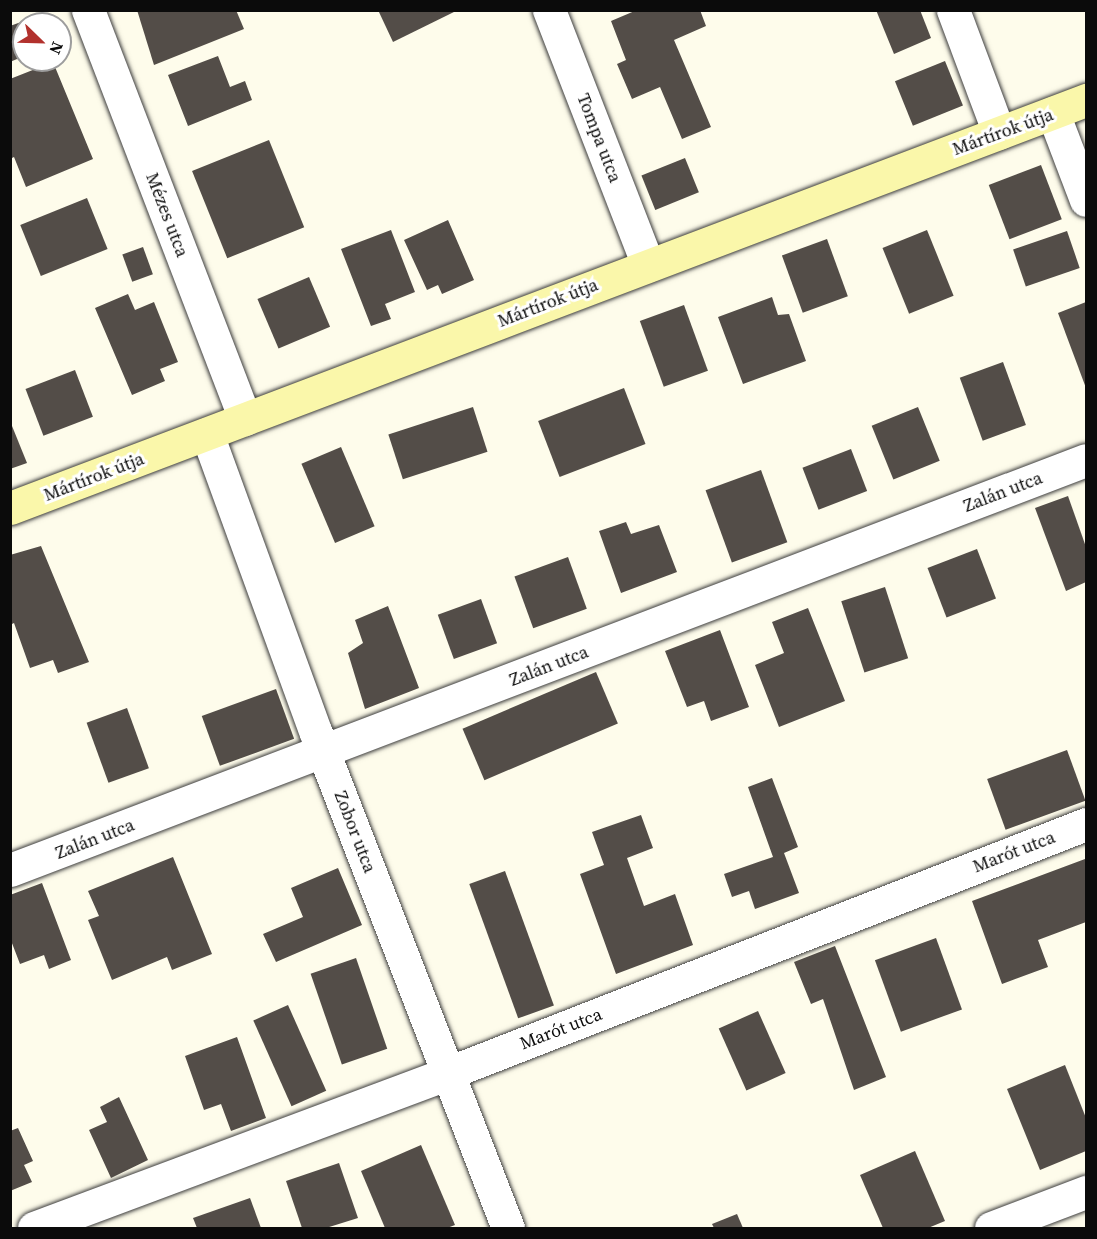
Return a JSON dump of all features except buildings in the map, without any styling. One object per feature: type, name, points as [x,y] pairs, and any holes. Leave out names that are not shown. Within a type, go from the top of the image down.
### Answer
[{"type":"street","name":"Mézes utca","points":[[88,10],[245,419]]},
{"type":"street","name":"Tompa utca","points":[[549,10],[648,265]]},
{"type":"street","points":[[953,10],[999,133]]},
{"type":"street","name":"Mártírok útja","points":[[10,508],[1086,100]]},
{"type":"street","points":[[1053,113],[1086,200]]},
{"type":"street","name":"Zobor utca","points":[[207,434],[324,753],[508,1228]]},
{"type":"street","name":"Zalán utca","points":[[10,870],[324,753],[1086,460]]},
{"type":"street","name":"Marót utca","points":[[34,1228],[448,1073],[1086,824]]},
{"type":"street","points":[[992,1228],[1086,1192]]}]
